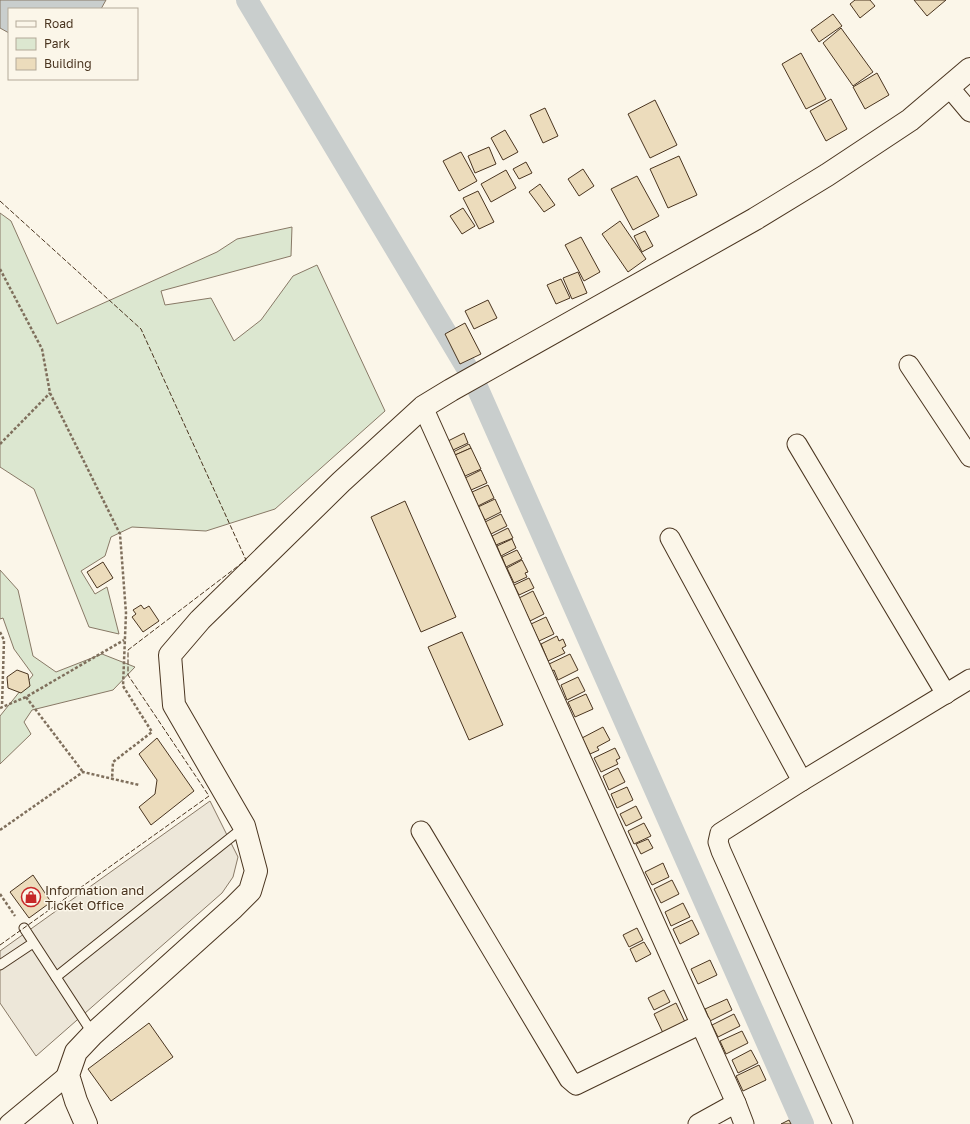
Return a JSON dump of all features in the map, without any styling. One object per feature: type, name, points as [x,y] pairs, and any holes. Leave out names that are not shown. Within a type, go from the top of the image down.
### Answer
[{"type":"street","points":[[9,1124],[68,1075],[76,1052],[93,1034],[250,891],[256,871],[244,826],[174,705],[170,655],[200,620],[335,487],[423,407],[762,215],[910,120],[970,69]]},
{"type":"street","points":[[949,87],[970,112]]},
{"type":"street","points":[[909,365],[970,457]]},
{"type":"street","points":[[423,407],[701,1024],[744,1124]]},
{"type":"street","points":[[797,444],[946,694]]},
{"type":"street","points":[[670,538],[802,781]]},
{"type":"street","points":[[843,1124],[721,851],[718,842],[720,833],[802,781],[946,694],[968,684]]},
{"type":"street","points":[[422,831],[569,1079],[576,1084],[701,1024]]},
{"type":"street","points":[[68,1075],[76,1101],[86,1124]]},
{"type":"street","points":[[698,1124],[736,1103]]},
{"type":"lane","points":[[56,977],[244,826]]},
{"type":"lane","points":[[24,928],[93,1034]]},
{"type":"lane","points":[[0,965],[33,943]]},
{"type":"path","points":[[0,269],[42,349],[50,393],[120,534],[126,613],[122,686],[152,732],[114,762],[112,779]]},
{"type":"path","points":[[0,444],[50,393]]},
{"type":"path","points":[[0,632],[4,640],[1,707],[26,697],[124,640]]},
{"type":"path","points":[[26,697],[83,772],[139,785]]},
{"type":"path","points":[[0,830],[83,772]]},
{"type":"path","points":[[0,894],[24,928]]},
{"type":"green space","points":[[0,213],[11,221],[57,324],[217,252],[237,239],[292,227],[291,256],[161,291],[165,305],[211,298],[234,341],[261,320],[293,276],[317,265],[385,411],[275,509],[206,531],[132,527],[111,537],[105,556],[81,571],[95,594],[107,587],[119,634],[89,627],[34,489],[0,467]]},
{"type":"green space","points":[[0,570],[18,590],[33,656],[56,672],[102,654],[135,667],[113,690],[32,710],[24,722],[31,734],[0,764],[0,716],[33,675],[14,649],[3,618],[0,619]]},
{"type":"shaded area","points":[[0,0],[106,0],[102,8],[8,8],[8,32],[0,28]]},
{"type":"shaded area","points":[[210,801],[238,857],[233,877],[222,893],[36,1056],[0,1003],[0,951]]},
{"type":"building","points":[[855,0],[870,0],[875,6],[860,18],[850,4]]},
{"type":"building","points":[[914,0],[946,0],[927,16]]},
{"type":"building","points":[[833,14],[842,26],[819,42],[811,30]]},
{"type":"building","points":[[841,28],[873,72],[853,86],[823,43]]},
{"type":"building","points":[[801,53],[826,99],[806,109],[782,64]]},
{"type":"building","points":[[877,73],[889,95],[865,109],[853,87]]},
{"type":"building","points":[[831,99],[847,129],[826,141],[810,111]]},
{"type":"building","points":[[655,100],[677,145],[650,158],[628,114]]},
{"type":"building","points":[[545,108],[558,136],[543,143],[530,115]]},
{"type":"building","points":[[505,130],[518,152],[503,160],[491,138]]},
{"type":"building","points":[[489,147],[496,164],[475,173],[468,156]]},
{"type":"building","points":[[461,152],[477,181],[459,191],[443,161]]},
{"type":"building","points":[[679,156],[697,195],[668,208],[650,169]]},
{"type":"building","points":[[526,162],[532,173],[519,179],[513,169]]},
{"type":"building","points":[[583,169],[594,186],[579,196],[568,179]]},
{"type":"building","points":[[506,170],[516,188],[491,202],[481,184]]},
{"type":"building","points":[[637,176],[659,216],[633,230],[611,189]]},
{"type":"building","points":[[540,184],[555,205],[544,212],[529,192]]},
{"type":"building","points":[[478,191],[494,222],[479,229],[463,198]]},
{"type":"building","points":[[463,208],[475,226],[462,234],[450,216]]},
{"type":"building","points":[[620,221],[646,259],[628,272],[602,234]]},
{"type":"building","points":[[645,231],[653,246],[642,252],[634,236]]},
{"type":"building","points":[[581,237],[600,272],[584,281],[565,245]]},
{"type":"building","points":[[578,272],[587,293],[572,299],[563,278]]},
{"type":"building","points":[[561,279],[570,298],[556,304],[547,285]]},
{"type":"building","points":[[488,300],[497,318],[474,329],[465,311]]},
{"type":"building","points":[[465,323],[481,354],[460,364],[445,334]]},
{"type":"building","points":[[464,433],[468,443],[453,450],[448,441]]},
{"type":"building","points":[[469,444],[471,448],[455,455],[453,452]]},
{"type":"building","points":[[471,448],[481,469],[465,476],[455,455]]},
{"type":"building","points":[[481,470],[487,483],[471,490],[465,478]]},
{"type":"building","points":[[488,485],[494,498],[478,506],[472,492]]},
{"type":"building","points":[[495,499],[501,512],[485,520],[478,507]]},
{"type":"building","points":[[405,501],[456,617],[421,632],[371,517]]},
{"type":"building","points":[[501,514],[507,526],[491,534],[485,522]]},
{"type":"building","points":[[508,528],[513,538],[496,545],[492,536]]},
{"type":"building","points":[[512,539],[516,548],[501,556],[497,546]]},
{"type":"building","points":[[517,550],[522,559],[506,567],[502,557]]},
{"type":"building","points":[[522,560],[528,572],[525,573],[527,577],[514,583],[507,568]]},
{"type":"building","points":[[103,562],[113,578],[97,588],[87,572]]},
{"type":"building","points":[[529,578],[534,588],[519,595],[514,585]]},
{"type":"building","points":[[533,591],[544,614],[530,621],[519,598]]},
{"type":"building","points":[[141,605],[144,609],[149,606],[159,621],[143,632],[132,617],[136,614],[133,610]]},
{"type":"building","points":[[546,617],[554,634],[539,641],[531,624]]},
{"type":"building","points":[[462,632],[503,725],[469,740],[428,647]]},
{"type":"building","points":[[557,636],[559,641],[563,639],[566,646],[562,648],[565,653],[548,661],[541,644]]},
{"type":"building","points":[[570,654],[578,670],[558,680],[554,670],[550,672],[547,665]]},
{"type":"building","points":[[17,670],[28,674],[30,686],[21,693],[8,688],[7,677]]},
{"type":"building","points":[[578,677],[585,691],[567,700],[561,685]]},
{"type":"building","points":[[586,694],[593,709],[575,717],[568,702]]},
{"type":"building","points":[[603,727],[610,740],[597,747],[599,750],[590,754],[582,738]]},
{"type":"building","points":[[157,738],[194,791],[151,825],[139,807],[155,794],[157,780],[139,754]]},
{"type":"building","points":[[615,748],[620,758],[616,760],[618,764],[601,772],[594,758]]},
{"type":"building","points":[[618,768],[625,782],[609,790],[603,776]]},
{"type":"building","points":[[627,787],[633,800],[617,808],[611,794]]},
{"type":"building","points":[[636,806],[642,818],[626,826],[620,814]]},
{"type":"building","points":[[644,823],[651,836],[634,844],[628,831]]},
{"type":"building","points":[[648,839],[653,848],[641,854],[636,844]]},
{"type":"building","points":[[663,863],[669,877],[652,885],[645,872]]},
{"type":"building","name":"Information and Ticket Office","points":[[33,875],[51,902],[29,918],[10,892]]},
{"type":"building","points":[[672,880],[679,894],[661,903],[654,889]]},
{"type":"building","points":[[683,903],[690,917],[671,926],[665,912]]},
{"type":"building","points":[[692,920],[699,934],[680,944],[673,929]]},
{"type":"building","points":[[637,928],[643,940],[629,947],[623,935]]},
{"type":"building","points":[[644,942],[651,954],[636,962],[630,949]]},
{"type":"building","points":[[710,960],[717,975],[698,984],[691,969]]},
{"type":"building","points":[[664,990],[670,1002],[654,1010],[648,998]]},
{"type":"building","points":[[727,999],[732,1010],[710,1021],[705,1009]]},
{"type":"building","points":[[676,1003],[685,1022],[663,1033],[654,1014]]},
{"type":"building","points":[[734,1014],[740,1026],[718,1037],[712,1025]]},
{"type":"building","points":[[149,1023],[173,1057],[111,1101],[88,1069]]},
{"type":"building","points":[[742,1031],[748,1043],[726,1054],[720,1041]]},
{"type":"building","points":[[751,1050],[758,1063],[738,1073],[732,1060]]},
{"type":"building","points":[[759,1065],[766,1080],[743,1091],[736,1076]]},
{"type":"building","points":[[789,1120],[791,1124],[781,1124]]},
{"type":"waterway","points":[[247,0],[473,378],[803,1124]]},
{"type":"fence","points":[[0,201],[141,329],[246,560],[128,650],[128,675],[209,796],[0,945]]},
{"type":"place","name":"Information and Ticket Office","points":[[31,897]]}]
